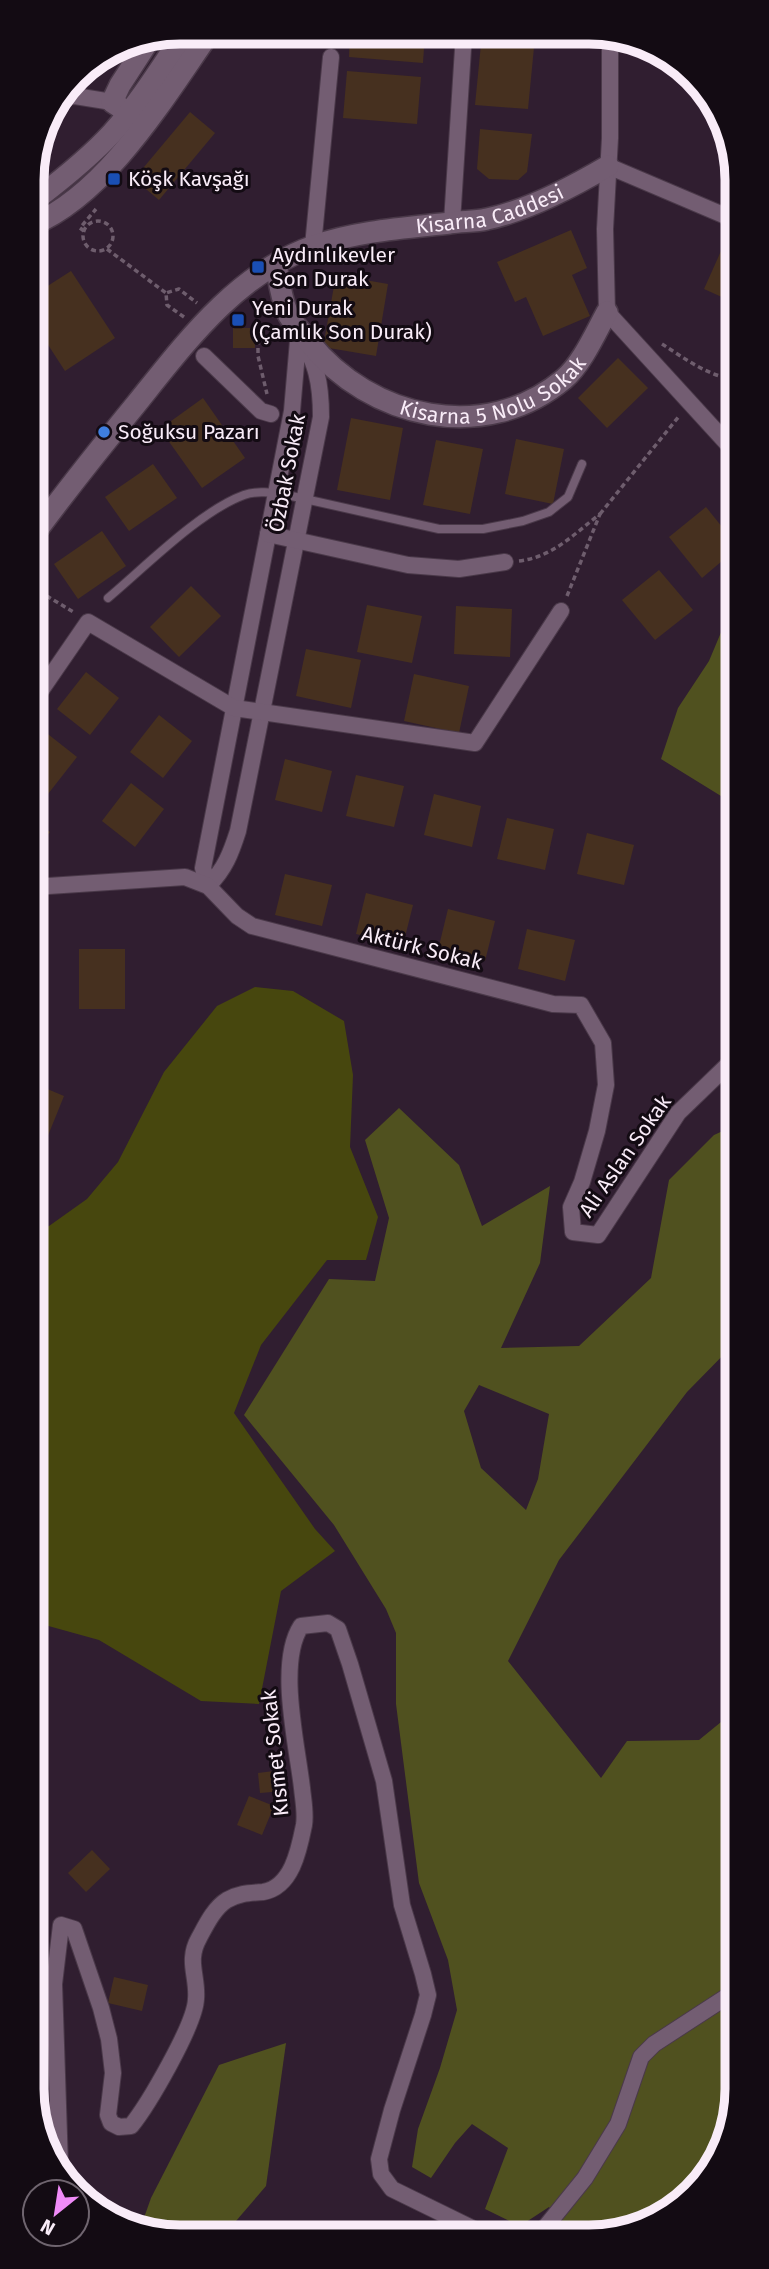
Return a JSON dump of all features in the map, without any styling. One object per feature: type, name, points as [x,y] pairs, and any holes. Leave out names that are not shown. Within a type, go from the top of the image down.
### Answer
[{"type":"street","points":[[44,219],[86,192],[129,113],[177,44]]},
{"type":"street","points":[[44,194],[85,160],[198,44]]},
{"type":"street","points":[[452,222],[463,44]]},
{"type":"street","points":[[610,45],[610,138],[604,229],[607,312],[725,441]]},
{"type":"street","points":[[129,113],[120,85],[142,49]]},
{"type":"street","points":[[313,246],[331,57]]},
{"type":"street","points":[[73,96],[129,113]]},
{"type":"street","points":[[608,166],[725,216]]},
{"type":"street","name":"Kisarna Caddesi","points":[[44,521],[191,336],[226,301],[275,265],[313,246],[374,232],[486,219],[508,213],[608,166]]},
{"type":"street","name":"Kisarna 5 Nolu Sokak","points":[[275,265],[288,315],[319,355],[348,382],[379,400],[414,411],[448,416],[498,413],[546,392],[567,377],[593,339],[607,312]]},
{"type":"street","name":"Özbak Sokak","points":[[299,330],[318,375],[321,389],[320,417],[238,831],[229,859],[219,876],[208,886],[203,868],[292,411],[299,330]]},
{"type":"street","points":[[204,356],[261,411],[271,414]]},
{"type":"street","points":[[268,534],[408,565],[459,569],[505,562]]},
{"type":"street","points":[[44,686],[89,622],[234,708],[475,743],[561,611]]},
{"type":"street","points":[[44,886],[185,877],[208,886]]},
{"type":"street","name":"Aktürk Sokak","points":[[208,886],[237,916],[252,926],[553,1003],[581,1005],[603,1044],[606,1084],[597,1131],[582,1182],[571,1207],[573,1232]]},
{"type":"street","name":"Ali Aslan Sokak","points":[[573,1232],[598,1235],[678,1113],[725,1068]]},
{"type":"street","name":"Kısmet Sokak","points":[[54,1984],[61,1925],[74,1929],[109,2039],[113,2073],[108,2115],[111,2123],[119,2127],[131,2126],[156,2089],[189,2024],[197,2000],[191,1955],[197,1940],[217,1909],[227,1900],[244,1892],[276,1888],[285,1880],[294,1862],[305,1820],[288,1679],[295,1636],[301,1626],[328,1623],[338,1629],[384,1781],[402,1905],[428,1996],[391,2110],[379,2159],[381,2174],[392,2189],[466,2225]]},
{"type":"street","points":[[44,1984],[54,1984],[60,2152]]},
{"type":"street","points":[[547,2225],[585,2178],[618,2124],[640,2057],[665,2036],[725,1998]]},
{"type":"lane","points":[[108,598],[204,516],[245,494],[304,498],[439,529],[483,529],[523,521],[549,512],[568,497],[582,464]]},
{"type":"path","points":[[84,231],[80,228],[97,208]]},
{"type":"path","points":[[100,221],[109,226],[113,240],[107,249],[98,251],[89,248],[84,241],[84,231],[90,223],[100,221]]},
{"type":"path","points":[[107,249],[166,293],[167,305],[184,317]]},
{"type":"path","points":[[166,293],[178,289],[197,303]]},
{"type":"path","points":[[660,344],[725,378]]},
{"type":"path","points":[[505,562],[536,559],[561,545],[600,514],[690,403]]},
{"type":"path","points":[[561,611],[600,514]]},
{"type":"path","points":[[44,594],[89,622]]},
{"type":"shaded area","points":[[725,623],[725,795],[721,796],[661,759],[678,708],[709,661]]},
{"type":"shaded area","points":[[255,987],[293,991],[344,1021],[353,1075],[350,1147],[378,1217],[366,1260],[327,1260],[261,1345],[234,1413],[315,1529],[335,1551],[281,1591],[259,1704],[201,1701],[99,1640],[44,1625],[44,1228],[87,1199],[118,1162],[164,1072],[217,1006]]},
{"type":"shaded area","points":[[399,1108],[459,1165],[482,1226],[550,1186],[540,1263],[501,1348],[579,1346],[651,1278],[669,1180],[714,1135],[725,1130],[725,1353],[687,1392],[559,1560],[508,1661],[601,1778],[627,1741],[699,1740],[725,1719],[723,2116],[715,2141],[702,2165],[679,2191],[657,2207],[616,2223],[564,2225],[549,2207],[518,2225],[485,2209],[508,2148],[472,2124],[431,2178],[412,2167],[418,2129],[457,2010],[448,1960],[419,1883],[396,1704],[396,1633],[386,1609],[334,1525],[244,1415],[329,1279],[375,1281],[389,1218],[365,1140]],"holes":[[[479,1385],[549,1414],[538,1479],[526,1510],[481,1468],[464,1411]]]},
{"type":"shaded area","points":[[286,2043],[266,2186],[233,2225],[180,2225],[143,2220],[151,2198],[219,2065]]},
{"type":"building","points":[[350,44],[424,44],[423,63],[349,57]]},
{"type":"building","points":[[481,44],[534,44],[528,109],[475,105]]},
{"type":"building","points":[[347,71],[421,77],[417,124],[343,118]]},
{"type":"building","points":[[190,112],[215,133],[159,200],[134,179]]},
{"type":"building","points":[[480,129],[532,134],[527,172],[518,180],[489,179],[477,169]]},
{"type":"building","points":[[571,230],[587,268],[572,275],[590,316],[543,336],[526,297],[515,302],[497,262]]},
{"type":"building","points":[[721,251],[725,253],[725,298],[704,289]]},
{"type":"building","points":[[71,271],[115,338],[65,371],[44,339],[44,288]]},
{"type":"building","points":[[336,275],[388,284],[376,356],[323,347]]},
{"type":"building","points":[[233,328],[255,328],[255,348],[233,348]]},
{"type":"building","points":[[618,358],[648,388],[607,428],[578,398]]},
{"type":"building","points":[[203,398],[245,458],[202,488],[160,429]]},
{"type":"building","points":[[351,418],[403,428],[390,500],[337,490]]},
{"type":"building","points":[[516,439],[564,449],[553,504],[505,494]]},
{"type":"building","points":[[436,440],[483,449],[470,514],[423,505]]},
{"type":"building","points":[[153,464],[177,498],[129,531],[105,497]]},
{"type":"building","points":[[706,507],[725,531],[725,558],[702,578],[669,537]]},
{"type":"building","points":[[102,531],[126,566],[78,599],[54,564]]},
{"type":"building","points":[[659,570],[693,610],[655,640],[622,600]]},
{"type":"building","points":[[191,586],[221,616],[179,657],[150,627]]},
{"type":"building","points":[[367,605],[422,616],[412,663],[357,652]]},
{"type":"building","points":[[456,606],[512,609],[510,657],[454,654]]},
{"type":"building","points":[[306,649],[361,660],[351,708],[296,696]]},
{"type":"building","points":[[86,672],[119,698],[90,735],[57,709]]},
{"type":"building","points":[[414,674],[469,686],[459,733],[404,721]]},
{"type":"building","points":[[159,715],[192,741],[163,778],[130,752]]},
{"type":"building","points":[[44,731],[77,757],[48,794],[44,791]]},
{"type":"building","points":[[285,759],[332,771],[322,812],[275,800]]},
{"type":"building","points":[[356,775],[404,786],[394,827],[346,816]]},
{"type":"building","points":[[131,783],[164,809],[135,847],[102,821]]},
{"type":"building","points":[[434,794],[481,806],[472,847],[424,835]]},
{"type":"building","points":[[507,818],[554,829],[545,870],[497,859]]},
{"type":"building","points":[[44,827],[50,832],[44,840]]},
{"type":"building","points":[[587,833],[634,845],[624,885],[577,874]]},
{"type":"building","points":[[285,874],[332,885],[322,926],[275,915]]},
{"type":"building","points":[[366,893],[413,905],[403,945],[356,934]]},
{"type":"building","points":[[448,909],[495,921],[485,961],[438,950]]},
{"type":"building","points":[[527,929],[575,940],[565,981],[518,969]]},
{"type":"building","points":[[79,949],[125,949],[125,1009],[79,1009]]},
{"type":"building","points":[[44,955],[45,955],[44,1002]]},
{"type":"building","points":[[44,1088],[64,1096],[44,1143]]},
{"type":"building","points":[[282,1770],[284,1791],[260,1793],[258,1773]]},
{"type":"building","points":[[249,1796],[274,1806],[262,1835],[237,1825]]},
{"type":"building","points":[[92,1850],[110,1869],[86,1892],[68,1873]]},
{"type":"building","points":[[114,1977],[148,1985],[142,2011],[108,2003]]},
{"type":"place","name":"Köşk Kavşağı","points":[[114,179]]},
{"type":"place","name":"Aydınlıkevler Son Durak","points":[[258,267]]},
{"type":"place","name":"Yeni Durak (Çamlık Son Durak)","points":[[238,320]]},
{"type":"place","name":"Soğuksu Pazarı","points":[[104,432]]}]
